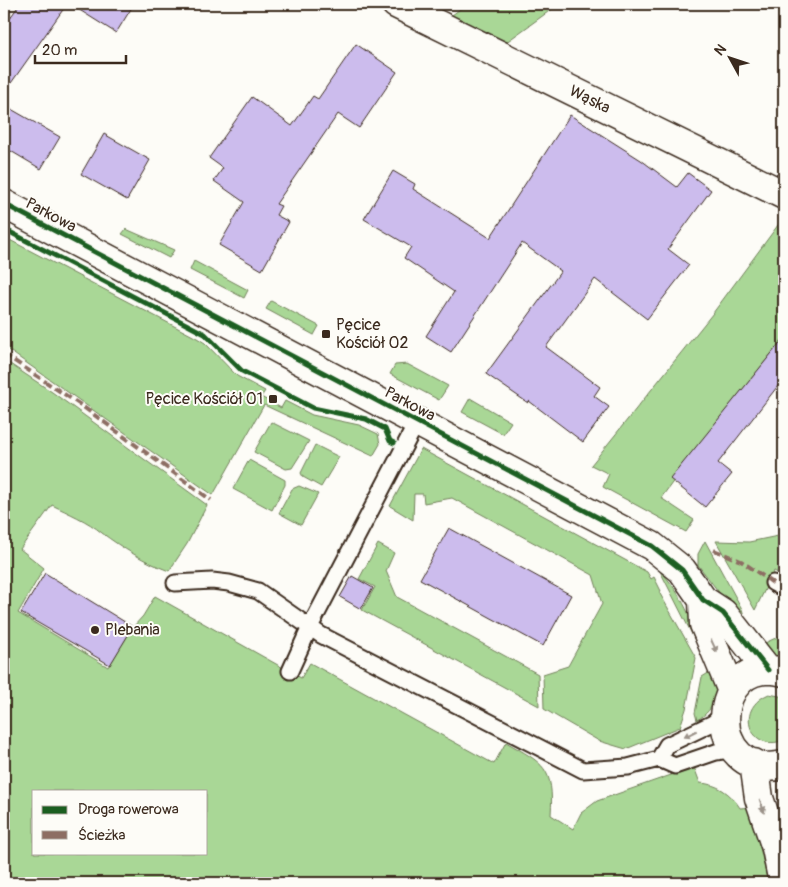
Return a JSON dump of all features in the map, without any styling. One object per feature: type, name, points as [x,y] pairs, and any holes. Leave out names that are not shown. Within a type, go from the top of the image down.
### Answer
[{"type":"street","name":"Wąska","points":[[396,4],[784,195]]},
{"type":"street","name":"Parkowa","points":[[4,204],[652,546],[682,570],[703,600],[723,613],[776,671]]},
{"type":"street","points":[[703,600],[704,624],[728,702],[725,730],[744,756],[776,848],[783,883]]},
{"type":"street","points":[[728,702],[748,676],[776,671]]},
{"type":"street","points":[[744,756],[767,766],[784,764]]},
{"type":"street","points":[[776,848],[784,815]]},
{"type":"lane","points":[[290,671],[310,627],[417,422]]},
{"type":"lane","points":[[175,583],[200,580],[230,583],[249,588],[272,600],[323,636],[579,769],[601,770],[659,759],[675,766],[716,752],[744,756]]},
{"type":"lane","points":[[659,759],[667,745],[712,723],[728,702]]},
{"type":"green space","points":[[467,4],[559,4],[505,43],[448,18]]},
{"type":"green space","points":[[784,217],[784,338],[716,423],[661,498],[694,520],[686,532],[603,487],[609,474],[591,465],[713,313]]},
{"type":"green space","points":[[126,229],[174,250],[169,258],[122,234]]},
{"type":"green space","points":[[4,237],[197,338],[205,343],[237,376],[265,391],[261,397],[281,408],[285,401],[312,415],[359,425],[378,434],[380,444],[373,456],[264,405],[213,495],[4,347]]},
{"type":"green space","points":[[194,261],[248,290],[244,298],[190,270]]},
{"type":"green space","points":[[271,301],[319,326],[314,335],[266,309]]},
{"type":"green space","points":[[4,360],[52,392],[207,505],[187,544],[169,571],[134,554],[91,525],[52,505],[20,549],[44,568],[18,613],[108,667],[155,596],[301,678],[310,663],[494,764],[506,742],[538,762],[544,769],[551,786],[551,815],[573,829],[581,813],[597,801],[694,767],[700,783],[712,785],[723,790],[740,808],[751,807],[768,883],[4,883]]},
{"type":"green space","points":[[407,364],[448,386],[439,400],[390,374],[395,365]]},
{"type":"green space","points":[[470,398],[511,422],[503,434],[462,412]]},
{"type":"green space","points":[[271,422],[309,441],[292,468],[286,469],[254,452]]},
{"type":"green space","points":[[315,445],[339,457],[321,487],[303,477],[301,473]]},
{"type":"green space","points":[[421,449],[647,572],[651,579],[654,577],[661,591],[659,592],[696,658],[686,709],[680,727],[626,749],[599,741],[544,709],[543,674],[568,666],[602,604],[593,575],[452,498],[424,503],[423,494],[414,494],[413,520],[390,506]]},
{"type":"green space","points":[[249,460],[285,480],[285,485],[272,510],[233,489]]},
{"type":"green space","points":[[299,486],[318,494],[301,525],[279,513],[292,489]]},
{"type":"green space","points":[[778,536],[784,539],[784,576],[774,571],[755,610],[716,541],[749,542]]},
{"type":"green space","points":[[705,541],[742,609],[748,630],[698,565],[698,554]]},
{"type":"green space","points":[[378,544],[394,553],[386,571],[397,597],[538,674],[539,706],[362,610],[375,587],[359,579]]},
{"type":"green space","points":[[659,569],[681,598],[695,631],[702,654]]},
{"type":"green space","points":[[782,635],[784,636],[784,660],[775,657],[759,643],[765,643]]},
{"type":"green space","points":[[715,669],[717,684],[713,704],[697,720],[695,713],[702,677]]},
{"type":"green space","points":[[769,694],[784,697],[784,740],[772,743],[763,741],[755,736],[749,719],[752,709],[758,701]]},
{"type":"building","points":[[20,4],[67,4],[4,93],[4,26]]},
{"type":"building","points":[[70,4],[134,4],[116,33]]},
{"type":"building","points":[[356,44],[397,72],[359,128],[338,114],[276,204],[281,206],[276,215],[289,222],[262,270],[219,245],[244,202],[214,181],[223,168],[209,158],[252,97],[292,126],[313,96],[318,99]]},
{"type":"building","points":[[4,105],[60,137],[41,169],[4,147]]},
{"type":"building","points":[[570,115],[641,160],[677,187],[688,173],[711,190],[668,249],[689,265],[647,319],[595,279],[546,347],[600,387],[594,396],[609,407],[583,442],[529,401],[528,403],[486,374],[561,271],[522,243],[451,352],[426,336],[454,292],[404,258],[411,247],[364,219],[393,171],[415,184],[413,189],[490,238]]},
{"type":"building","points":[[104,134],[150,160],[127,200],[81,174]]},
{"type":"building","points":[[784,338],[784,378],[718,463],[732,474],[705,507],[670,479]]},
{"type":"building","points":[[449,528],[571,595],[543,646],[420,579]]},
{"type":"building","points":[[45,573],[133,627],[110,665],[21,613]]},
{"type":"building","points":[[352,576],[373,588],[361,609],[340,597]]},
{"type":"marked path","points":[[4,354],[82,406],[211,500]]},
{"type":"marked path","points":[[714,550],[741,561],[773,583]]},
{"type":"cycle path","points":[[4,204],[652,546],[682,570],[703,600],[723,613],[768,670]]},
{"type":"cycle path","points":[[4,229],[205,334],[242,371],[313,408],[366,419],[385,429],[390,441],[394,443]]},
{"type":"place","name":"Pęcice Kościół 02","points":[[326,334]]},
{"type":"place","name":"Pęcice Kościół 01","points":[[273,399]]},
{"type":"place","name":"Plebania","points":[[95,630]]}]
